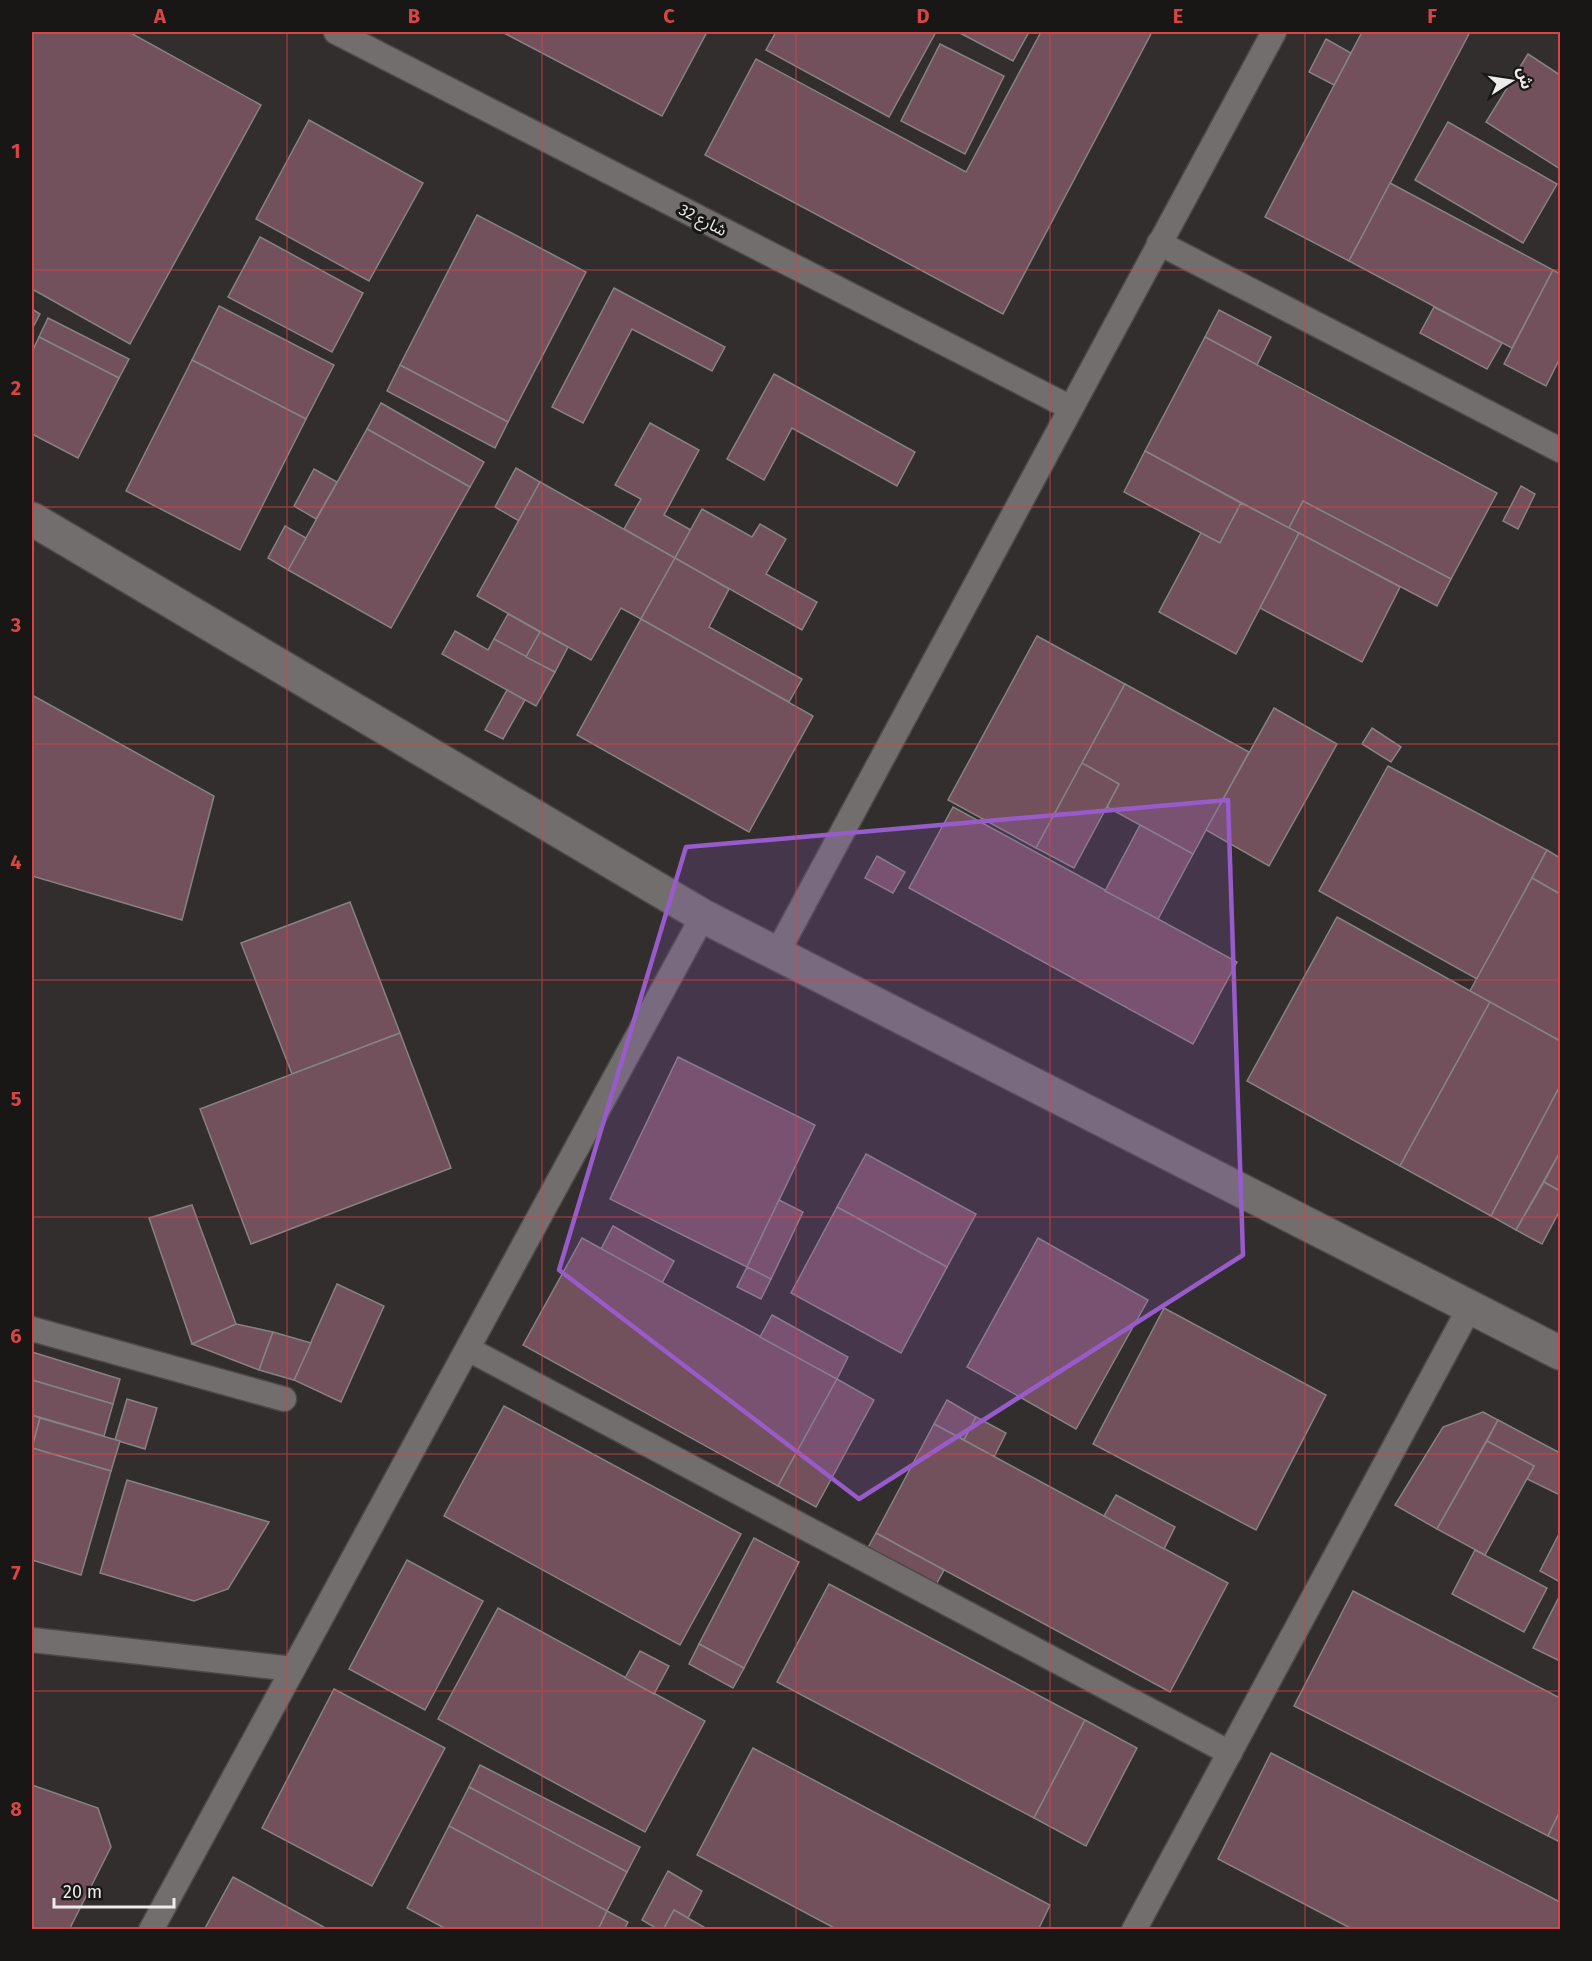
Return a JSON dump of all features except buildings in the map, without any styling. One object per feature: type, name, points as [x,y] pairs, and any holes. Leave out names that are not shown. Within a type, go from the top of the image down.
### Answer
[{"type":"street","points":[[32,519],[703,916],[1560,1353]]},
{"type":"lane","name":"شارع 32","points":[[336,32],[1071,408]]},
{"type":"lane","points":[[776,955],[1274,32]]},
{"type":"lane","points":[[1159,243],[1560,450]]},
{"type":"lane","points":[[151,1929],[703,916]]},
{"type":"lane","points":[[1134,1929],[1470,1307]]},
{"type":"lane","points":[[32,1329],[284,1399]]},
{"type":"lane","points":[[468,1349],[1230,1753]]},
{"type":"lane","points":[[32,1640],[293,1669]]},
{"type":"highlighted area","points":[[1228,800],[1243,1255],[859,1499],[559,1270],[686,847]]}]
